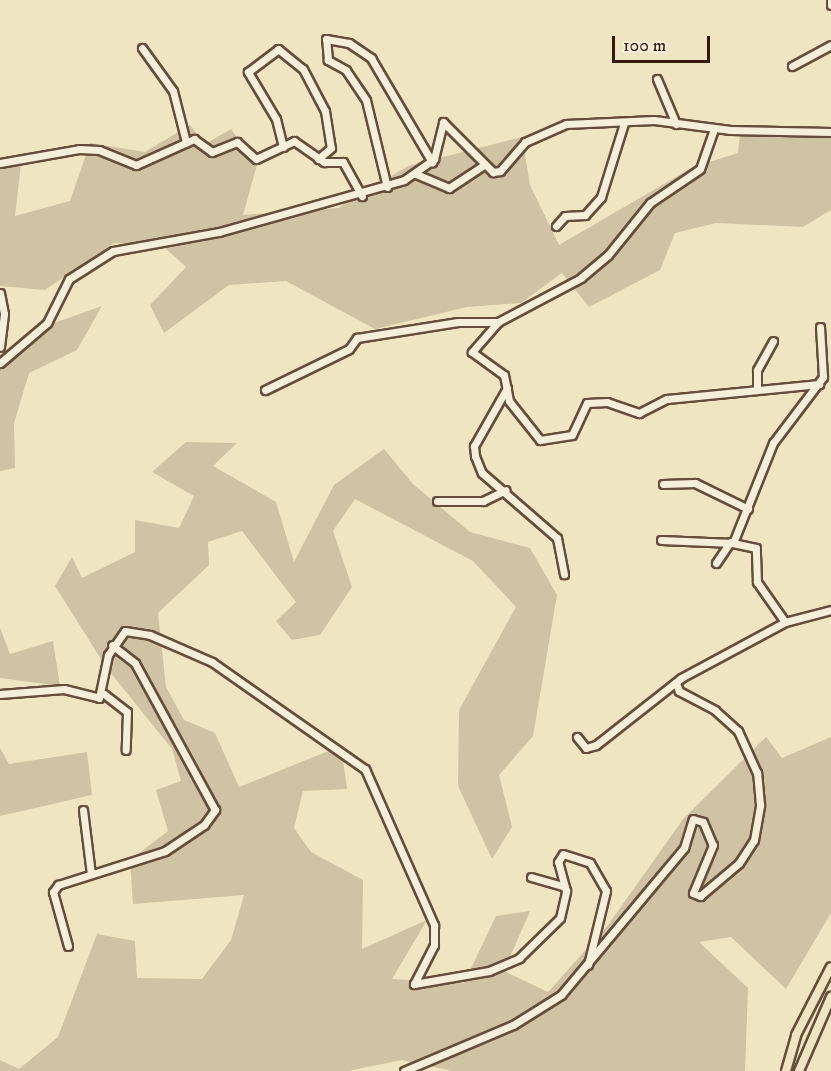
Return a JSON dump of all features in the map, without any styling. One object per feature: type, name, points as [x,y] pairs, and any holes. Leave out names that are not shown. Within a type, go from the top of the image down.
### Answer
[{"type":"main road","points":[[786,1071],[796,1035],[831,967]]},
{"type":"main road","points":[[799,1071],[831,997]]},
{"type":"street","points":[[387,187],[366,100],[346,70],[328,60],[326,39],[349,43],[371,58],[432,162]]},
{"type":"street","points":[[792,66],[831,45]]},
{"type":"street","points":[[142,48],[173,91],[186,142]]},
{"type":"street","points":[[283,147],[276,119],[248,72],[278,49],[303,69],[325,111],[331,148],[318,159]]},
{"type":"street","points":[[657,79],[676,124]]},
{"type":"street","points":[[0,363],[47,323],[69,279],[113,251],[219,232],[362,196],[387,187],[417,174],[432,162],[446,121],[484,165],[500,171],[525,142],[554,126],[624,123],[676,124],[714,129],[831,132]]},
{"type":"street","points":[[556,226],[565,216],[585,215],[601,196],[624,123]]},
{"type":"street","points":[[714,129],[700,170],[650,202],[608,255],[581,278],[498,322],[471,348],[501,370],[509,401],[540,440],[572,435],[587,403],[607,402],[639,413],[667,399],[819,384]]},
{"type":"street","points":[[0,163],[79,148],[99,150],[136,165],[186,142],[198,139],[213,152],[235,141],[256,159],[294,141],[318,159],[343,162],[362,196]]},
{"type":"street","points":[[417,174],[449,188],[484,165]]},
{"type":"street","points":[[0,292],[4,314],[0,347]]},
{"type":"street","points":[[265,390],[349,349],[357,338],[458,322],[498,322]]},
{"type":"street","points":[[716,563],[732,542],[748,509],[773,443],[819,384],[824,358],[820,327]]},
{"type":"street","points":[[757,389],[757,370],[773,341]]},
{"type":"street","points":[[507,388],[474,446],[482,473],[506,490],[557,538],[564,574]]},
{"type":"street","points":[[663,484],[695,483],[748,509]]},
{"type":"street","points":[[437,501],[483,501],[506,490]]},
{"type":"street","points":[[661,540],[732,542],[756,548],[757,582],[785,622]]},
{"type":"street","points":[[577,737],[580,746],[597,745],[676,683],[785,622],[831,610]]},
{"type":"street","points":[[104,694],[112,645],[125,631],[150,635],[212,662],[365,769],[434,925],[434,945],[414,984],[489,971],[519,958],[556,924],[565,886],[558,862],[569,854],[590,863],[606,891],[588,965]]},
{"type":"street","points":[[68,946],[54,888],[165,851],[204,825],[215,810],[135,663],[112,645]]},
{"type":"street","points":[[404,1071],[513,1025],[561,995],[684,848],[693,819],[704,822],[712,845],[693,893],[700,896],[721,882],[754,840],[760,805],[757,773],[738,731],[716,710],[679,691],[676,683]]},
{"type":"street","points":[[0,694],[64,689],[92,698],[104,694]]},
{"type":"street","points":[[104,694],[127,712],[126,750]]},
{"type":"street","points":[[83,810],[91,874]]},
{"type":"street","points":[[531,877],[565,886]]},
{"type":"shaded area","points":[[190,125],[205,144],[231,129],[257,165],[243,215],[338,208],[408,166],[522,137],[530,185],[559,245],[693,167],[738,153],[740,133],[831,135],[831,210],[803,227],[716,223],[675,233],[660,270],[589,307],[562,273],[521,303],[467,307],[375,329],[286,281],[229,285],[164,333],[150,305],[186,267],[164,247],[114,243],[45,290],[0,286],[0,163],[21,164],[15,216],[70,201],[90,143],[145,152]]},
{"type":"shaded area","points":[[102,306],[77,350],[29,373],[14,423],[15,468],[0,471],[0,359],[28,332]]},
{"type":"shaded area","points":[[186,442],[237,443],[213,466],[276,502],[294,562],[334,485],[384,449],[413,484],[470,532],[530,548],[557,595],[533,736],[499,775],[512,827],[492,859],[458,786],[459,710],[516,607],[473,561],[355,499],[333,531],[352,587],[320,635],[292,640],[276,621],[296,602],[242,531],[208,542],[209,565],[158,613],[166,687],[184,720],[215,733],[239,787],[341,746],[347,789],[303,791],[294,828],[311,852],[363,880],[362,949],[427,920],[392,979],[464,983],[496,916],[530,911],[504,971],[548,992],[608,925],[684,818],[766,737],[782,758],[831,737],[831,913],[786,989],[731,937],[699,942],[748,988],[745,1071],[452,1071],[402,1060],[348,1071],[0,1071],[0,1060],[19,1069],[58,1037],[97,934],[135,941],[137,978],[202,979],[231,940],[244,895],[133,904],[130,860],[168,831],[156,790],[181,781],[172,749],[106,667],[55,586],[72,557],[82,578],[135,552],[135,520],[179,528],[194,496],[152,472]]},
{"type":"shaded area","points":[[0,628],[10,654],[53,641],[60,686],[0,678]]},
{"type":"shaded area","points":[[0,748],[9,764],[87,752],[92,795],[0,816]]}]
